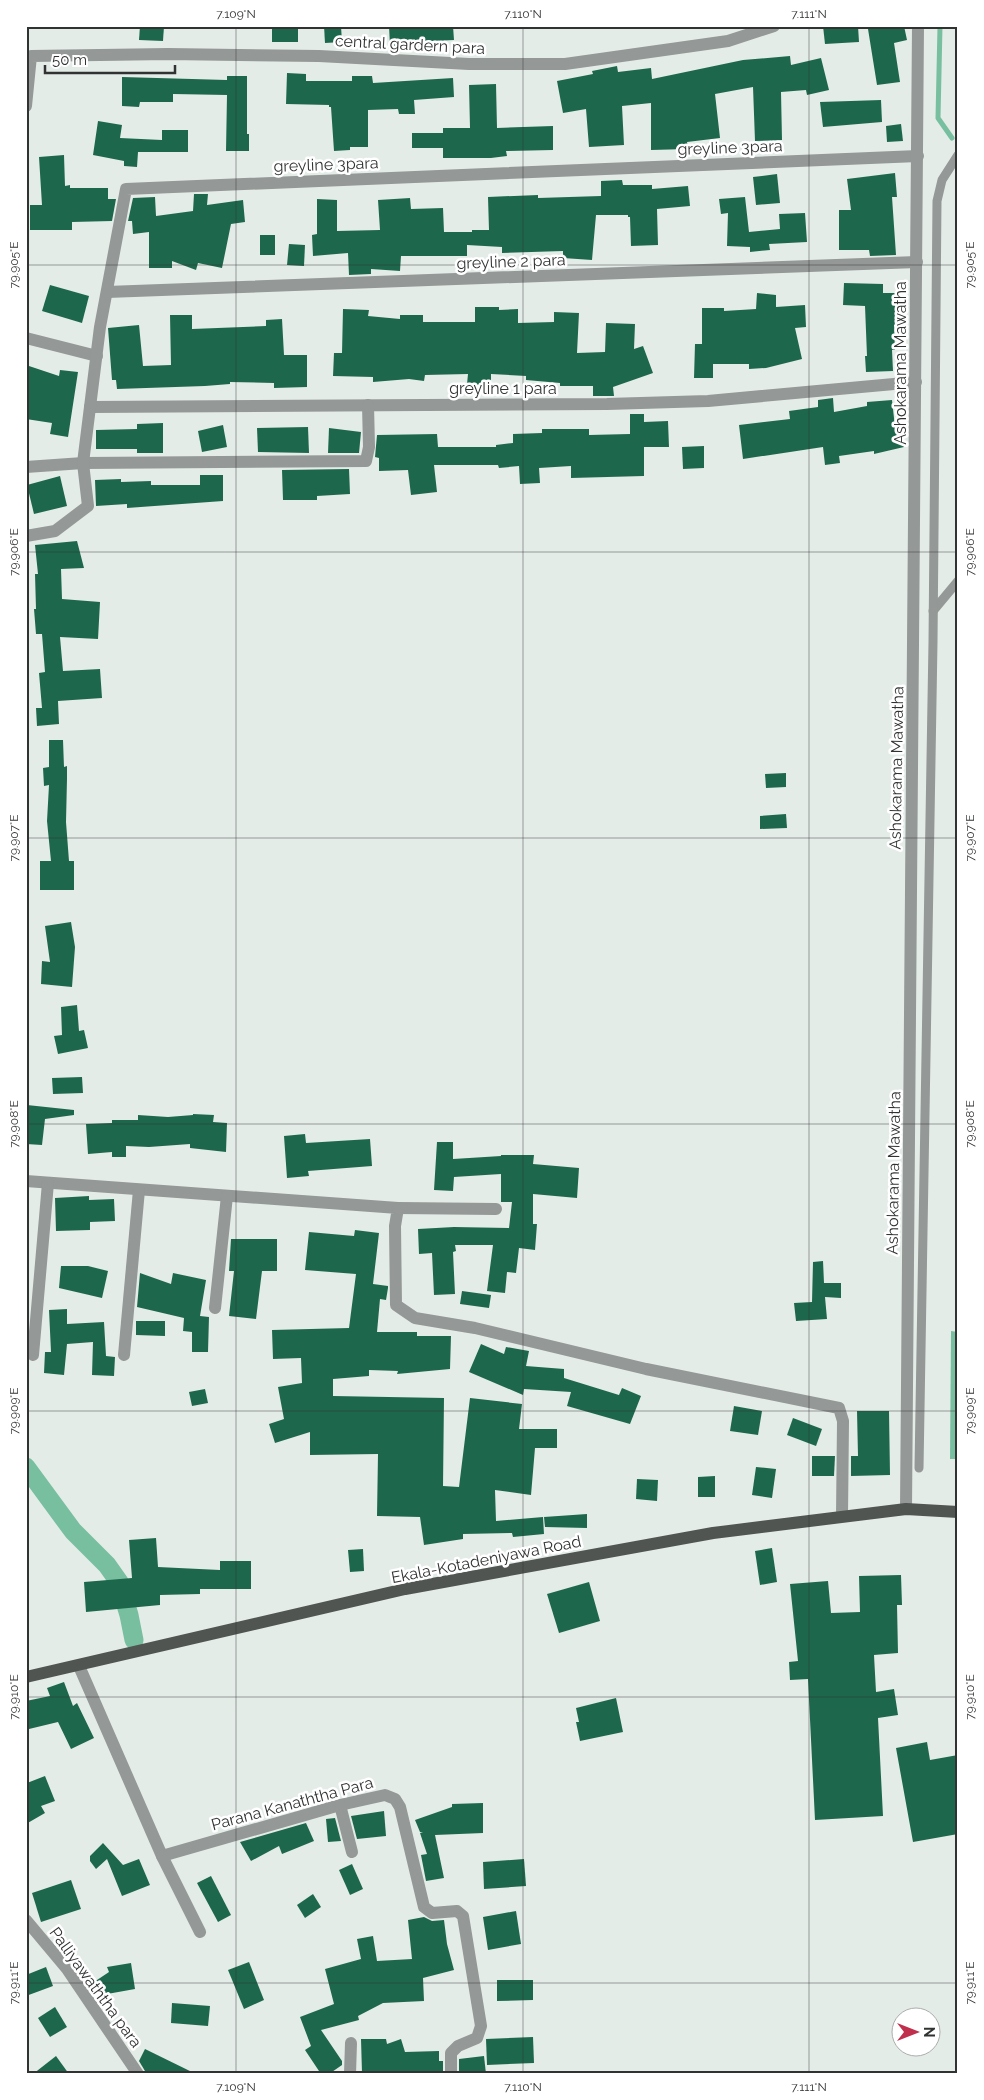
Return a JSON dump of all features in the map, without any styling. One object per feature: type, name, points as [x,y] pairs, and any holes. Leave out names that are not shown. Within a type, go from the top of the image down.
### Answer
[{"type":"main road","name":"Ekala-Kotadeniyawa Road","points":[[26,1677],[405,1589],[713,1533],[906,1509],[958,1512]]},
{"type":"street","name":"central gardern para","points":[[26,106],[31,56],[206,54],[319,56],[469,64],[565,64],[728,40],[774,26]]},
{"type":"street","name":"Ashokarama Mawatha","points":[[906,1509],[918,26]]},
{"type":"street","name":"greyline 3para","points":[[26,536],[54,531],[88,506],[83,464],[107,292],[126,189],[918,156]]},
{"type":"street","name":"greyline 2 para","points":[[107,292],[917,262]]},
{"type":"street","points":[[26,338],[97,356]]},
{"type":"street","name":"greyline 1 para","points":[[90,407],[598,404],[708,401],[916,382]]},
{"type":"street","points":[[26,467],[83,464],[366,462],[369,447],[368,405]]},
{"type":"street","points":[[26,1181],[398,1208],[496,1209]]},
{"type":"street","points":[[33,1355],[48,1183]]},
{"type":"street","points":[[124,1355],[138,1190]]},
{"type":"street","points":[[215,1308],[226,1196]]},
{"type":"street","points":[[398,1208],[395,1226],[396,1305],[415,1318],[475,1328],[646,1369],[839,1408],[843,1421],[842,1516]]},
{"type":"street","points":[[80,1666],[162,1856],[200,1932]]},
{"type":"street","name":"Parana Kanaththa Para","points":[[162,1856],[340,1805],[385,1795],[395,1799],[400,1807],[424,1907],[432,1914],[457,1911],[461,1912],[463,1916],[481,2026],[477,2038],[458,2046],[451,2053],[451,2074]]},
{"type":"street","points":[[340,1805],[352,1852]]},
{"type":"street","name":"Palliyawaththa para","points":[[26,1920],[67,1969],[138,2074]]},
{"type":"street","points":[[350,2074],[351,2043]]},
{"type":"lane","points":[[919,1468],[933,611],[937,201],[942,180],[958,155]]},
{"type":"lane","points":[[933,611],[958,581]]},
{"type":"shaded area","points":[[951,1331],[958,1332],[958,1459],[950,1459]]},
{"type":"building","points":[[140,26],[164,26],[163,41],[139,40]]},
{"type":"building","points":[[272,26],[298,26],[298,42],[272,42]]},
{"type":"building","points":[[324,26],[341,26],[342,42],[325,43]]},
{"type":"building","points":[[389,26],[453,26],[454,40],[412,42],[413,45],[390,46]]},
{"type":"building","points":[[823,26],[858,26],[859,42],[825,44]]},
{"type":"building","points":[[880,26],[904,26],[907,40],[894,43],[900,82],[877,85],[868,29]]},
{"type":"building","points":[[790,56],[791,65],[821,58],[829,90],[807,95],[806,90],[781,92],[782,140],[755,141],[753,87],[715,94],[720,138],[687,142],[688,149],[651,150],[651,103],[622,106],[624,145],[589,147],[586,109],[563,113],[557,81],[593,74],[592,71],[617,66],[618,72],[651,68],[652,79],[743,60]]},
{"type":"building","points":[[287,73],[306,74],[306,81],[352,81],[352,76],[372,76],[373,83],[453,78],[454,97],[414,100],[415,114],[399,114],[398,109],[368,110],[368,147],[350,147],[350,150],[334,151],[331,107],[329,105],[286,104]]},
{"type":"building","points":[[227,76],[247,76],[247,134],[249,134],[249,151],[226,151],[227,95],[173,94],[173,102],[140,102],[139,107],[122,106],[122,77],[227,80]]},
{"type":"building","points":[[496,84],[497,128],[553,126],[553,150],[506,151],[507,156],[491,158],[443,158],[443,148],[412,148],[412,133],[443,133],[443,128],[470,128],[469,85]]},
{"type":"building","points":[[881,100],[882,122],[823,127],[820,102]]},
{"type":"building","points":[[98,121],[122,125],[120,138],[162,140],[162,130],[188,130],[188,152],[138,152],[137,167],[124,166],[124,161],[93,155]]},
{"type":"building","points":[[901,124],[903,141],[887,142],[886,126]]},
{"type":"building","points":[[64,155],[65,186],[70,185],[70,188],[108,188],[108,199],[116,199],[112,221],[72,222],[72,230],[30,230],[30,205],[42,205],[39,157]]},
{"type":"building","points":[[895,173],[897,197],[892,197],[896,255],[870,256],[869,250],[839,250],[839,210],[851,210],[847,179]]},
{"type":"building","points":[[777,174],[780,203],[756,205],[753,177]]},
{"type":"building","points":[[622,180],[623,185],[652,185],[652,189],[688,186],[690,206],[657,209],[658,245],[631,246],[630,217],[628,215],[596,215],[592,260],[563,258],[563,251],[502,253],[502,247],[467,245],[467,256],[401,256],[400,271],[371,269],[371,274],[349,275],[348,253],[313,256],[312,235],[317,234],[317,199],[337,200],[337,231],[380,230],[378,200],[410,198],[411,209],[443,208],[444,232],[472,232],[472,230],[489,230],[488,197],[538,195],[538,198],[601,196],[601,181]]},
{"type":"building","points":[[194,194],[208,194],[207,205],[243,200],[245,222],[231,224],[222,268],[198,263],[196,270],[172,261],[172,268],[149,268],[149,232],[133,234],[132,221],[128,221],[133,198],[155,197],[156,216],[193,211]]},
{"type":"building","points":[[745,197],[749,232],[780,229],[779,214],[805,213],[807,242],[769,244],[770,250],[750,252],[750,247],[727,246],[728,213],[721,214],[719,199]]},
{"type":"building","points":[[260,235],[275,235],[275,255],[260,255]]},
{"type":"building","points":[[289,244],[305,245],[304,266],[287,265]]},
{"type":"building","points":[[844,283],[883,284],[883,293],[902,293],[902,325],[894,325],[895,350],[892,350],[893,371],[866,372],[865,306],[843,305]]},
{"type":"building","points":[[50,285],[89,296],[82,323],[42,311]]},
{"type":"building","points":[[757,293],[776,295],[776,307],[805,305],[806,327],[795,328],[802,359],[766,368],[749,369],[749,364],[713,364],[713,378],[694,378],[695,344],[702,344],[702,308],[724,308],[724,311],[756,309]]},
{"type":"building","points":[[475,307],[499,307],[499,310],[518,309],[518,323],[554,322],[554,312],[579,313],[577,353],[605,352],[606,323],[635,324],[634,349],[643,346],[653,373],[613,387],[614,396],[593,396],[593,386],[560,386],[560,383],[526,380],[526,376],[491,374],[491,386],[467,384],[468,374],[425,375],[424,381],[409,379],[373,382],[373,377],[333,376],[334,353],[342,353],[343,309],[369,310],[368,316],[400,319],[400,315],[423,315],[423,322],[475,322]]},
{"type":"building","points":[[170,315],[192,315],[192,329],[266,326],[266,320],[282,319],[284,355],[307,355],[307,387],[274,388],[274,383],[230,382],[230,384],[205,386],[117,389],[116,380],[112,380],[108,328],[139,325],[143,366],[171,365]]},
{"type":"building","points":[[26,365],[59,376],[60,370],[78,372],[68,437],[50,434],[52,423],[26,419]]},
{"type":"building","points":[[833,398],[834,412],[867,406],[867,402],[892,400],[895,427],[899,426],[904,447],[874,454],[874,451],[839,456],[840,463],[825,465],[823,447],[743,459],[739,425],[790,419],[789,411],[818,407],[818,400]]},
{"type":"building","points":[[630,414],[644,414],[644,422],[668,421],[669,447],[644,447],[644,476],[571,478],[571,466],[539,468],[540,483],[520,484],[519,466],[499,468],[498,465],[434,465],[437,492],[411,495],[408,470],[379,471],[379,458],[375,457],[377,435],[437,434],[438,447],[496,447],[496,445],[513,443],[513,434],[542,433],[542,429],[589,429],[589,435],[630,434]]},
{"type":"building","points":[[163,423],[163,453],[137,453],[137,449],[96,449],[96,430],[137,429],[137,424]]},
{"type":"building","points":[[223,425],[227,447],[202,452],[198,431]]},
{"type":"building","points":[[308,427],[309,453],[258,452],[257,428]]},
{"type":"building","points":[[329,428],[361,432],[359,453],[328,453]]},
{"type":"building","points":[[704,446],[704,468],[683,469],[682,447]]},
{"type":"building","points":[[349,469],[350,494],[317,496],[317,500],[283,500],[282,470]]},
{"type":"building","points":[[200,475],[223,475],[223,501],[127,508],[127,504],[96,506],[95,480],[121,479],[121,482],[151,481],[151,485],[200,485]]},
{"type":"building","points":[[60,476],[67,506],[34,514],[27,485]]},
{"type":"building","points":[[77,541],[84,568],[61,569],[62,599],[100,602],[98,639],[60,637],[63,671],[100,669],[102,698],[58,701],[59,724],[37,726],[36,708],[42,708],[39,673],[45,672],[42,634],[36,634],[34,609],[36,609],[35,574],[38,574],[35,545]]},
{"type":"building","points":[[49,740],[63,740],[64,767],[67,766],[66,822],[69,861],[74,861],[74,890],[40,890],[40,861],[51,861],[47,821],[49,785],[44,786],[43,768],[49,767]]},
{"type":"building","points":[[786,773],[786,787],[766,788],[765,774]]},
{"type":"building","points":[[786,814],[787,828],[760,829],[760,816]]},
{"type":"building","points":[[71,922],[75,947],[72,987],[41,984],[42,961],[50,962],[45,926]]},
{"type":"building","points":[[77,1005],[79,1031],[84,1030],[88,1048],[58,1054],[54,1036],[62,1035],[61,1007]]},
{"type":"building","points":[[82,1077],[83,1093],[53,1094],[52,1078]]},
{"type":"building","points":[[27,1105],[74,1110],[74,1115],[45,1119],[42,1145],[26,1144]]},
{"type":"building","points":[[193,1114],[214,1115],[213,1122],[227,1123],[226,1152],[190,1148],[190,1144],[149,1147],[126,1146],[126,1157],[112,1157],[112,1152],[88,1154],[86,1124],[112,1123],[112,1120],[138,1120],[138,1115],[168,1117]]},
{"type":"building","points":[[305,1134],[306,1143],[370,1139],[372,1166],[308,1171],[309,1176],[287,1178],[284,1136]]},
{"type":"building","points":[[437,1142],[453,1142],[453,1159],[501,1155],[534,1155],[533,1164],[579,1168],[577,1198],[533,1194],[533,1224],[537,1224],[535,1250],[519,1248],[516,1273],[507,1272],[505,1293],[487,1291],[493,1245],[455,1245],[456,1251],[453,1252],[455,1294],[434,1295],[432,1253],[419,1254],[418,1229],[454,1227],[509,1228],[512,1202],[501,1202],[501,1174],[454,1177],[453,1191],[434,1190]]},
{"type":"building","points":[[89,1196],[89,1200],[114,1199],[115,1221],[90,1222],[90,1230],[56,1231],[55,1198]]},
{"type":"building","points":[[355,1230],[379,1233],[373,1284],[388,1286],[388,1288],[386,1300],[380,1299],[377,1332],[417,1332],[417,1336],[451,1336],[450,1369],[397,1374],[398,1371],[369,1370],[369,1376],[333,1379],[333,1396],[444,1398],[443,1486],[459,1487],[470,1398],[522,1404],[519,1429],[557,1429],[557,1448],[535,1448],[531,1495],[495,1490],[496,1521],[543,1517],[544,1534],[513,1537],[512,1533],[463,1534],[463,1539],[424,1545],[420,1517],[377,1516],[378,1454],[310,1455],[310,1432],[275,1443],[269,1424],[284,1419],[278,1387],[302,1383],[301,1358],[273,1359],[272,1330],[349,1328],[356,1274],[305,1270],[309,1232],[354,1236]]},
{"type":"building","points":[[231,1239],[277,1239],[277,1271],[262,1271],[256,1319],[229,1316],[234,1271],[229,1271]]},
{"type":"building","points":[[823,1261],[824,1283],[841,1283],[841,1298],[825,1297],[827,1319],[796,1321],[794,1303],[812,1302],[813,1262]]},
{"type":"building","points":[[61,1266],[88,1266],[108,1271],[102,1298],[59,1288]]},
{"type":"building","points":[[140,1273],[171,1284],[173,1273],[206,1280],[200,1316],[209,1317],[208,1352],[192,1352],[192,1332],[183,1331],[184,1318],[137,1307]]},
{"type":"building","points":[[462,1291],[491,1295],[489,1308],[460,1304]]},
{"type":"building","points":[[67,1309],[67,1324],[104,1322],[106,1356],[115,1357],[114,1376],[92,1375],[93,1342],[67,1344],[64,1375],[44,1373],[45,1352],[51,1352],[49,1310]]},
{"type":"building","points":[[136,1321],[165,1321],[165,1336],[136,1335]]},
{"type":"building","points":[[481,1344],[504,1354],[506,1347],[529,1351],[526,1366],[564,1369],[564,1378],[619,1395],[622,1388],[641,1396],[630,1424],[567,1406],[571,1392],[524,1389],[523,1395],[469,1372]]},
{"type":"building","points":[[205,1389],[208,1403],[192,1406],[189,1392]]},
{"type":"building","points":[[734,1406],[762,1411],[758,1435],[730,1431]]},
{"type":"building","points":[[857,1411],[889,1411],[890,1475],[851,1476],[851,1456],[858,1456]]},
{"type":"building","points":[[793,1418],[822,1429],[816,1446],[787,1435]]},
{"type":"building","points":[[812,1456],[835,1456],[834,1476],[812,1476]]},
{"type":"building","points":[[756,1467],[776,1469],[772,1498],[752,1495]]},
{"type":"building","points":[[715,1476],[715,1497],[698,1497],[698,1477]]},
{"type":"building","points":[[637,1479],[658,1480],[657,1501],[636,1499]]},
{"type":"building","points":[[587,1514],[587,1528],[545,1527],[544,1517]]},
{"type":"building","points":[[156,1538],[158,1567],[220,1570],[220,1561],[251,1561],[251,1589],[200,1589],[200,1594],[160,1595],[160,1605],[86,1612],[84,1582],[132,1578],[129,1540]]},
{"type":"building","points":[[772,1548],[777,1582],[760,1585],[755,1551]]},
{"type":"building","points":[[363,1549],[364,1571],[350,1572],[348,1550]]},
{"type":"building","points":[[901,1575],[902,1605],[897,1605],[898,1653],[874,1655],[876,1692],[894,1689],[898,1715],[878,1718],[883,1816],[815,1820],[808,1679],[790,1680],[789,1662],[798,1661],[790,1584],[828,1581],[831,1613],[860,1612],[859,1576]]},
{"type":"building","points":[[589,1582],[600,1621],[559,1633],[547,1594]]},
{"type":"building","points":[[64,1682],[73,1706],[77,1703],[94,1738],[71,1749],[58,1722],[29,1729],[26,1717],[26,1701],[50,1696],[47,1688]]},
{"type":"building","points":[[616,1698],[623,1732],[580,1741],[576,1722],[579,1722],[576,1708]]},
{"type":"building","points":[[927,1742],[930,1760],[958,1755],[958,1834],[913,1842],[896,1748]]},
{"type":"building","points":[[45,1776],[55,1801],[41,1806],[45,1813],[26,1824],[26,1782]]},
{"type":"building","points":[[483,1803],[483,1833],[435,1835],[444,1878],[426,1881],[421,1855],[427,1854],[420,1833],[423,1832],[420,1832],[415,1820],[452,1807],[452,1804]]},
{"type":"building","points":[[384,1811],[386,1836],[357,1839],[351,1816]]},
{"type":"building","points":[[335,1818],[341,1841],[328,1842],[326,1819]]},
{"type":"building","points":[[306,1823],[314,1841],[282,1854],[279,1846],[251,1861],[240,1842]]},
{"type":"building","points":[[103,1843],[123,1865],[139,1859],[150,1885],[122,1896],[107,1859],[96,1869],[90,1861],[90,1856]]},
{"type":"building","points":[[524,1859],[526,1886],[484,1889],[483,1862]]},
{"type":"building","points":[[352,1864],[363,1889],[350,1895],[339,1870]]},
{"type":"building","points":[[211,1876],[231,1915],[218,1922],[197,1883]]},
{"type":"building","points":[[71,1880],[81,1909],[41,1922],[32,1893]]},
{"type":"building","points":[[313,1894],[321,1907],[305,1918],[297,1905]]},
{"type":"building","points":[[516,1911],[521,1944],[488,1950],[483,1917]]},
{"type":"building","points":[[424,1917],[432,1921],[444,1920],[447,1944],[454,1970],[423,1978],[424,2001],[383,2003],[358,2016],[359,2020],[321,2030],[342,2061],[342,2065],[329,2074],[321,2074],[305,2050],[311,2046],[300,2017],[334,2004],[325,1969],[361,1959],[357,1939],[373,1936],[377,1961],[412,1959],[408,1920]]},
{"type":"building","points":[[249,1962],[264,2000],[244,2009],[228,1970]]},
{"type":"building","points":[[131,1963],[135,1989],[96,1996],[94,1982],[109,1972],[107,1967]]},
{"type":"building","points":[[46,1967],[53,1986],[26,1996],[26,1975]]},
{"type":"building","points":[[497,1980],[533,1980],[533,2000],[497,2001]]},
{"type":"building","points":[[172,2003],[210,2006],[208,2026],[171,2023]]},
{"type":"building","points":[[55,2007],[67,2027],[50,2037],[38,2018]]},
{"type":"building","points":[[533,2037],[534,2063],[487,2065],[486,2039]]},
{"type":"building","points":[[361,2039],[386,2039],[387,2044],[401,2039],[405,2052],[439,2051],[439,2061],[443,2061],[443,2074],[362,2073]]},
{"type":"building","points":[[145,2049],[196,2074],[150,2074],[145,2071],[139,2061]]},
{"type":"building","points":[[56,2056],[69,2074],[33,2074]]},
{"type":"building","points":[[484,2056],[486,2074],[459,2074],[459,2059]]},
{"type":"waterway","points":[[940,26],[938,118],[952,138]]},
{"type":"waterway","points":[[26,1467],[73,1531],[107,1565],[119,1582],[134,1640]]}]
